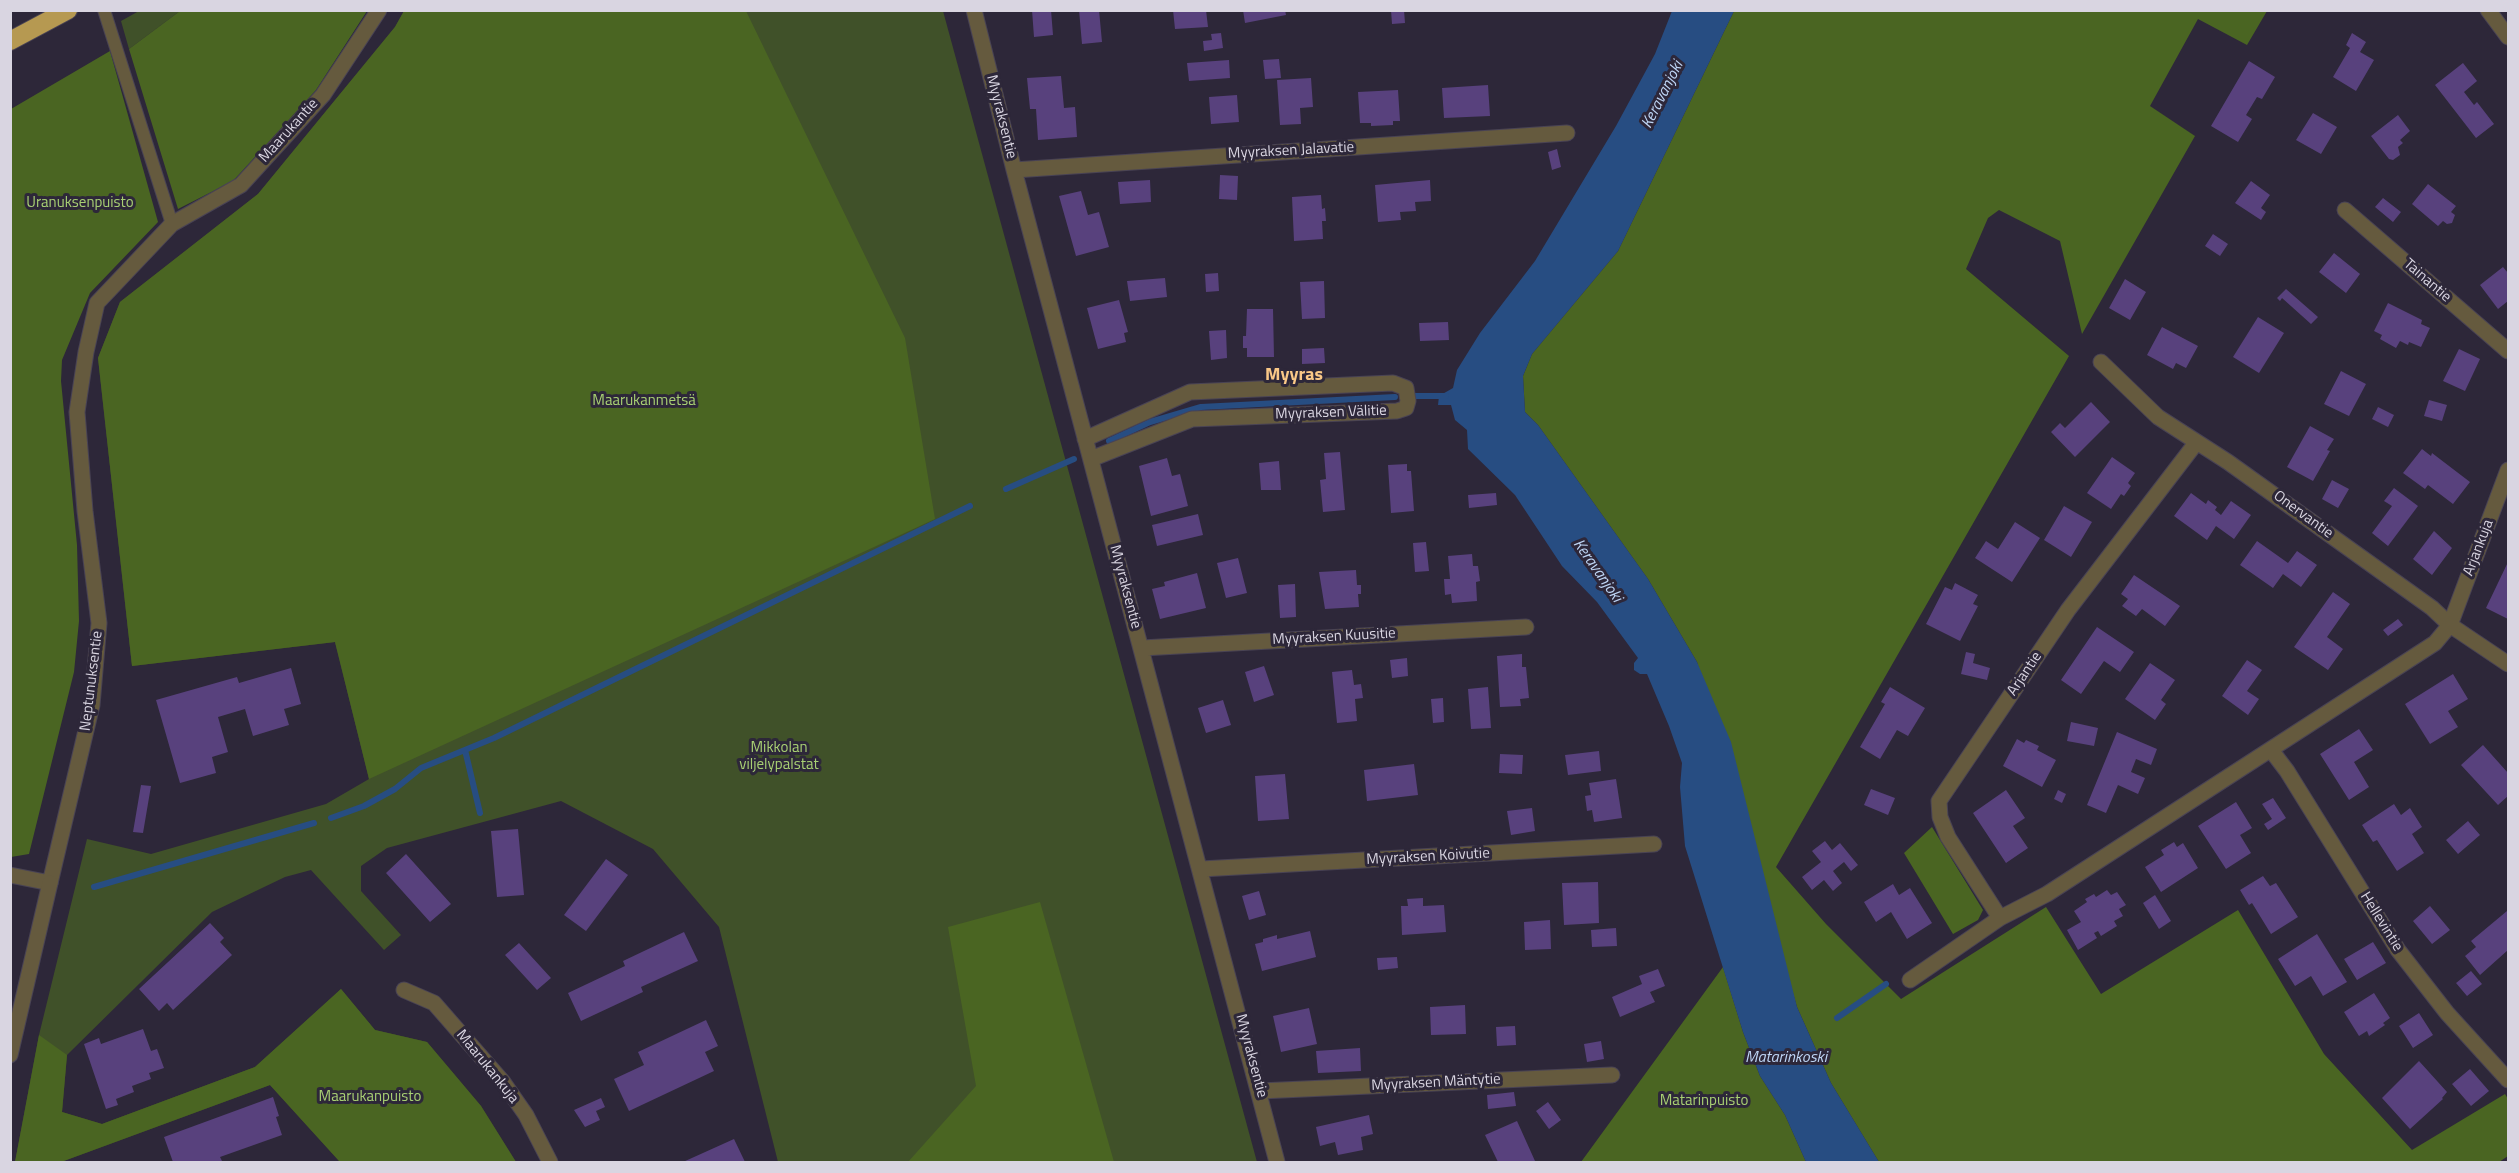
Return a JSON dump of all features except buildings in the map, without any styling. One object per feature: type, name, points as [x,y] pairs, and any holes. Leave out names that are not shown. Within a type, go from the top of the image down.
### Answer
[{"type":"highway","points":[[10,41],[68,10]]},
{"type":"street","name":"Maarukantie","points":[[172,224],[241,185],[323,95],[379,10]]},
{"type":"street","name":"Myyraksentie","points":[[974,10],[1014,170],[1278,1162]]},
{"type":"street","points":[[2488,10],[2508,37]]},
{"type":"street","name":"Myyraksen Jalavatie","points":[[1014,170],[1567,133]]},
{"type":"street","name":"Tainantie","points":[[2345,210],[2508,351]]},
{"type":"street","name":"Neptunuksentie","points":[[10,1055],[92,705],[99,623],[85,511],[77,412],[86,352],[97,303],[172,224]]},
{"type":"street","name":"Onervantie","points":[[2101,362],[2158,417],[2228,462],[2432,608],[2450,625],[2508,664]]},
{"type":"street","name":"Myyraksen Välitie","points":[[1085,439],[1190,392],[1393,383],[1406,388],[1408,401],[1406,408],[1396,411],[1192,419],[1091,459]]},
{"type":"street","name":"Arjantie","points":[[2000,918],[1948,837],[1940,817],[1939,801],[2068,610],[2196,443]]},
{"type":"street","name":"Arjankuja","points":[[2450,625],[2508,470]]},
{"type":"street","points":[[1910,980],[2000,918],[2047,894],[2435,643],[2450,625]]},
{"type":"street","name":"Myyraksen Kuusitie","points":[[1142,648],[1526,627]]},
{"type":"street","name":"Hellevintie","points":[[2271,750],[2287,771],[2398,950],[2447,1013],[2508,1080]]},
{"type":"street","name":"Myyraksen Koivutie","points":[[1201,869],[1654,844]]},
{"type":"street","points":[[10,874],[50,883]]},
{"type":"street","name":"Maarukankuja","points":[[404,990],[434,1003],[495,1074],[526,1115],[550,1162]]},
{"type":"street","name":"Myyraksen Mäntytie","points":[[1260,1091],[1612,1075]]},
{"type":"lane","points":[[104,10],[172,224]]},
{"type":"green space","points":[[139,11],[180,11],[129,49],[121,21]]},
{"type":"green space","points":[[180,11],[367,11],[316,90],[233,181],[178,209],[129,49]]},
{"type":"green space","name":"Maarukanmetsä","points":[[404,11],[943,11],[1257,1162],[778,1162],[719,927],[653,849],[561,801],[387,848],[361,866],[361,891],[401,935],[384,950],[311,870],[285,877],[212,912],[67,1055],[62,1112],[102,1124],[255,1067],[341,989],[375,1030],[427,1042],[481,1106],[516,1162],[340,1162],[270,1085],[61,1162],[15,1162],[39,1035],[87,839],[151,854],[326,804],[369,779],[335,642],[132,666],[98,358],[120,302],[258,194],[395,27]]},
{"type":"green space","points":[[404,11],[746,11],[905,338],[935,519],[369,779],[335,642],[132,666],[98,358],[120,302],[258,194],[395,27]]},
{"type":"green space","points":[[1734,11],[2267,11],[2247,45],[2198,19],[2150,106],[2195,136],[2082,334],[2060,241],[1999,210],[1988,218],[1966,269],[2069,356],[1776,867],[1826,924],[1901,999],[2046,907],[2101,994],[2238,910],[2324,1054],[2412,1150],[2505,1094],[2508,1099],[2508,1156],[2499,1162],[1879,1162],[1831,1083],[1797,1007],[1697,662],[1648,579],[1538,425],[1525,412],[1523,376],[1532,354],[1618,251]]},
{"type":"green space","name":"Uranuksenpuisto","points":[[110,51],[158,222],[90,293],[62,360],[61,381],[77,545],[79,621],[74,672],[29,854],[11,857],[11,109]]},
{"type":"green space","points":[[1932,827],[1983,910],[1978,920],[1953,934],[1904,853]]},
{"type":"green space","points":[[1040,902],[1114,1162],[908,1162],[976,1086],[948,927]]},
{"type":"green space","name":"Matarinpuisto","points":[[1723,967],[1743,1032],[1760,1076],[1785,1115],[1806,1162],[1581,1162]]},
{"type":"green space","name":"Maarukanpuisto","points":[[341,989],[375,1030],[427,1042],[481,1106],[516,1162],[340,1162],[270,1085],[61,1162],[15,1162],[39,1035],[67,1055],[62,1112],[102,1124],[255,1067]]},
{"type":"water","points":[[1672,11],[1734,11],[1618,251],[1532,354],[1523,376],[1525,412],[1538,425],[1648,579],[1697,662],[1731,742],[1797,1007],[1831,1083],[1879,1162],[1806,1162],[1785,1115],[1760,1076],[1743,1032],[1685,846],[1680,787],[1682,763],[1647,674],[1640,674],[1634,670],[1634,663],[1638,658],[1597,602],[1562,566],[1515,495],[1468,449],[1467,430],[1455,420],[1451,405],[1438,405],[1439,396],[1453,388],[1457,370],[1480,333],[1535,261],[1616,126],[1655,54]]},
{"type":"waterway","points":[[1413,396],[1446,396]]},
{"type":"waterway","points":[[1109,441],[1150,422],[1201,407],[1395,397]]},
{"type":"waterway","points":[[1006,489],[1074,459]]},
{"type":"waterway","points":[[331,818],[364,806],[395,789],[421,768],[494,738],[970,506]]},
{"type":"waterway","points":[[465,750],[480,813]]},
{"type":"waterway","points":[[94,887],[314,823]]},
{"type":"waterway","points":[[1837,1018],[1886,984]]},
{"type":"district","name":"Myyras","points":[[1294,376]]},
{"type":"water label","name":"Keravanjoki","points":[[1663,95]]},
{"type":"water label","name":"Keravanjoki","points":[[1597,571]]},
{"type":"water label","name":"Matarinkoski","points":[[1786,1058]]},
{"type":"park label","name":"Mikkolan viljelypalstat","points":[[779,756]]}]
